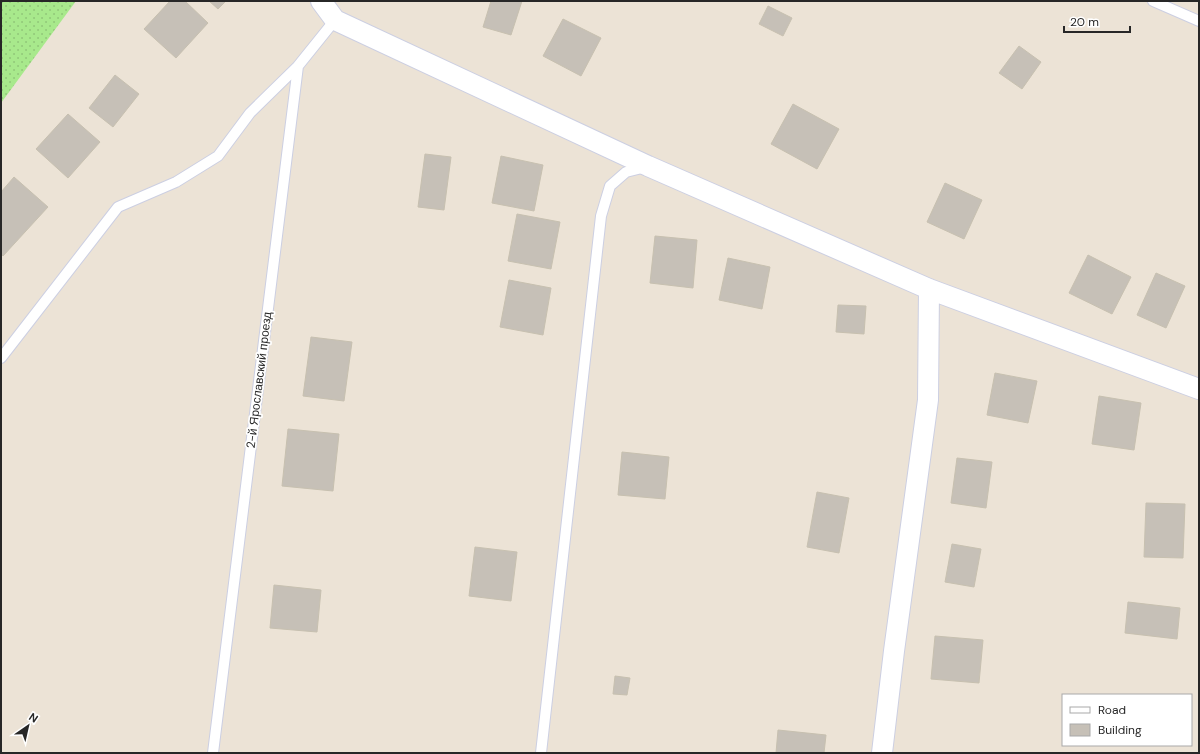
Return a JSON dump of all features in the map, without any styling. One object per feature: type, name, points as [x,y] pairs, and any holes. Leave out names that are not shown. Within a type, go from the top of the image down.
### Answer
[{"type":"street","points":[[321,1],[335,20],[648,166],[929,289],[1199,389]]},
{"type":"street","points":[[882,753],[928,400],[929,289]]},
{"type":"lane","points":[[1153,1],[1199,21]]},
{"type":"lane","points":[[1,358],[118,207],[176,182],[218,156],[250,113],[298,66],[335,20]]},
{"type":"lane","name":"2-й Ярославский проезд","points":[[213,753],[298,66]]},
{"type":"lane","points":[[541,753],[601,216],[610,186],[626,172],[648,166]]},
{"type":"green space","points":[[1,1],[76,1],[1,103]]},
{"type":"building","points":[[170,1],[185,1],[208,23],[176,58],[144,29]]},
{"type":"building","points":[[209,1],[226,1],[218,9]]},
{"type":"building","points":[[491,1],[522,1],[511,35],[483,27]]},
{"type":"building","points":[[768,6],[792,18],[783,36],[759,24]]},
{"type":"building","points":[[563,19],[601,38],[581,76],[543,56]]},
{"type":"building","points":[[1019,46],[1041,62],[1022,89],[999,73]]},
{"type":"building","points":[[115,75],[139,94],[113,127],[89,108]]},
{"type":"building","points":[[793,104],[839,129],[817,169],[771,144]]},
{"type":"building","points":[[68,114],[100,142],[68,178],[36,149]]},
{"type":"building","points":[[425,154],[451,157],[444,210],[418,207]]},
{"type":"building","points":[[501,156],[543,165],[534,211],[492,203]]},
{"type":"building","points":[[14,177],[48,207],[3,256],[1,254],[1,192]]},
{"type":"building","points":[[945,183],[982,200],[964,239],[927,222]]},
{"type":"building","points":[[517,214],[560,222],[551,269],[508,261]]},
{"type":"building","points":[[655,236],[697,240],[693,288],[650,283]]},
{"type":"building","points":[[1088,255],[1131,277],[1112,314],[1069,293]]},
{"type":"building","points":[[728,258],[770,267],[762,309],[719,300]]},
{"type":"building","points":[[1156,273],[1185,286],[1166,328],[1137,315]]},
{"type":"building","points":[[509,280],[551,288],[543,335],[500,327]]},
{"type":"building","points":[[838,305],[866,306],[864,334],[836,332]]},
{"type":"building","points":[[311,337],[352,342],[344,401],[303,396]]},
{"type":"building","points":[[995,373],[1037,381],[1028,423],[987,415]]},
{"type":"building","points":[[1099,396],[1141,403],[1134,450],[1092,444]]},
{"type":"building","points":[[288,429],[339,434],[333,491],[282,486]]},
{"type":"building","points":[[622,452],[669,457],[665,499],[618,495]]},
{"type":"building","points":[[957,458],[992,462],[986,508],[951,503]]},
{"type":"building","points":[[817,492],[849,498],[839,553],[807,547]]},
{"type":"building","points":[[1146,503],[1185,504],[1183,558],[1144,557]]},
{"type":"building","points":[[952,544],[981,549],[974,587],[945,582]]},
{"type":"building","points":[[475,547],[517,552],[511,601],[469,596]]},
{"type":"building","points":[[274,585],[321,590],[317,632],[270,628]]},
{"type":"building","points":[[1128,602],[1180,608],[1177,639],[1125,633]]},
{"type":"building","points":[[935,636],[983,640],[979,683],[931,679]]},
{"type":"building","points":[[615,676],[630,678],[627,695],[613,694]]},
{"type":"building","points":[[778,730],[826,735],[824,753],[776,753]]}]
